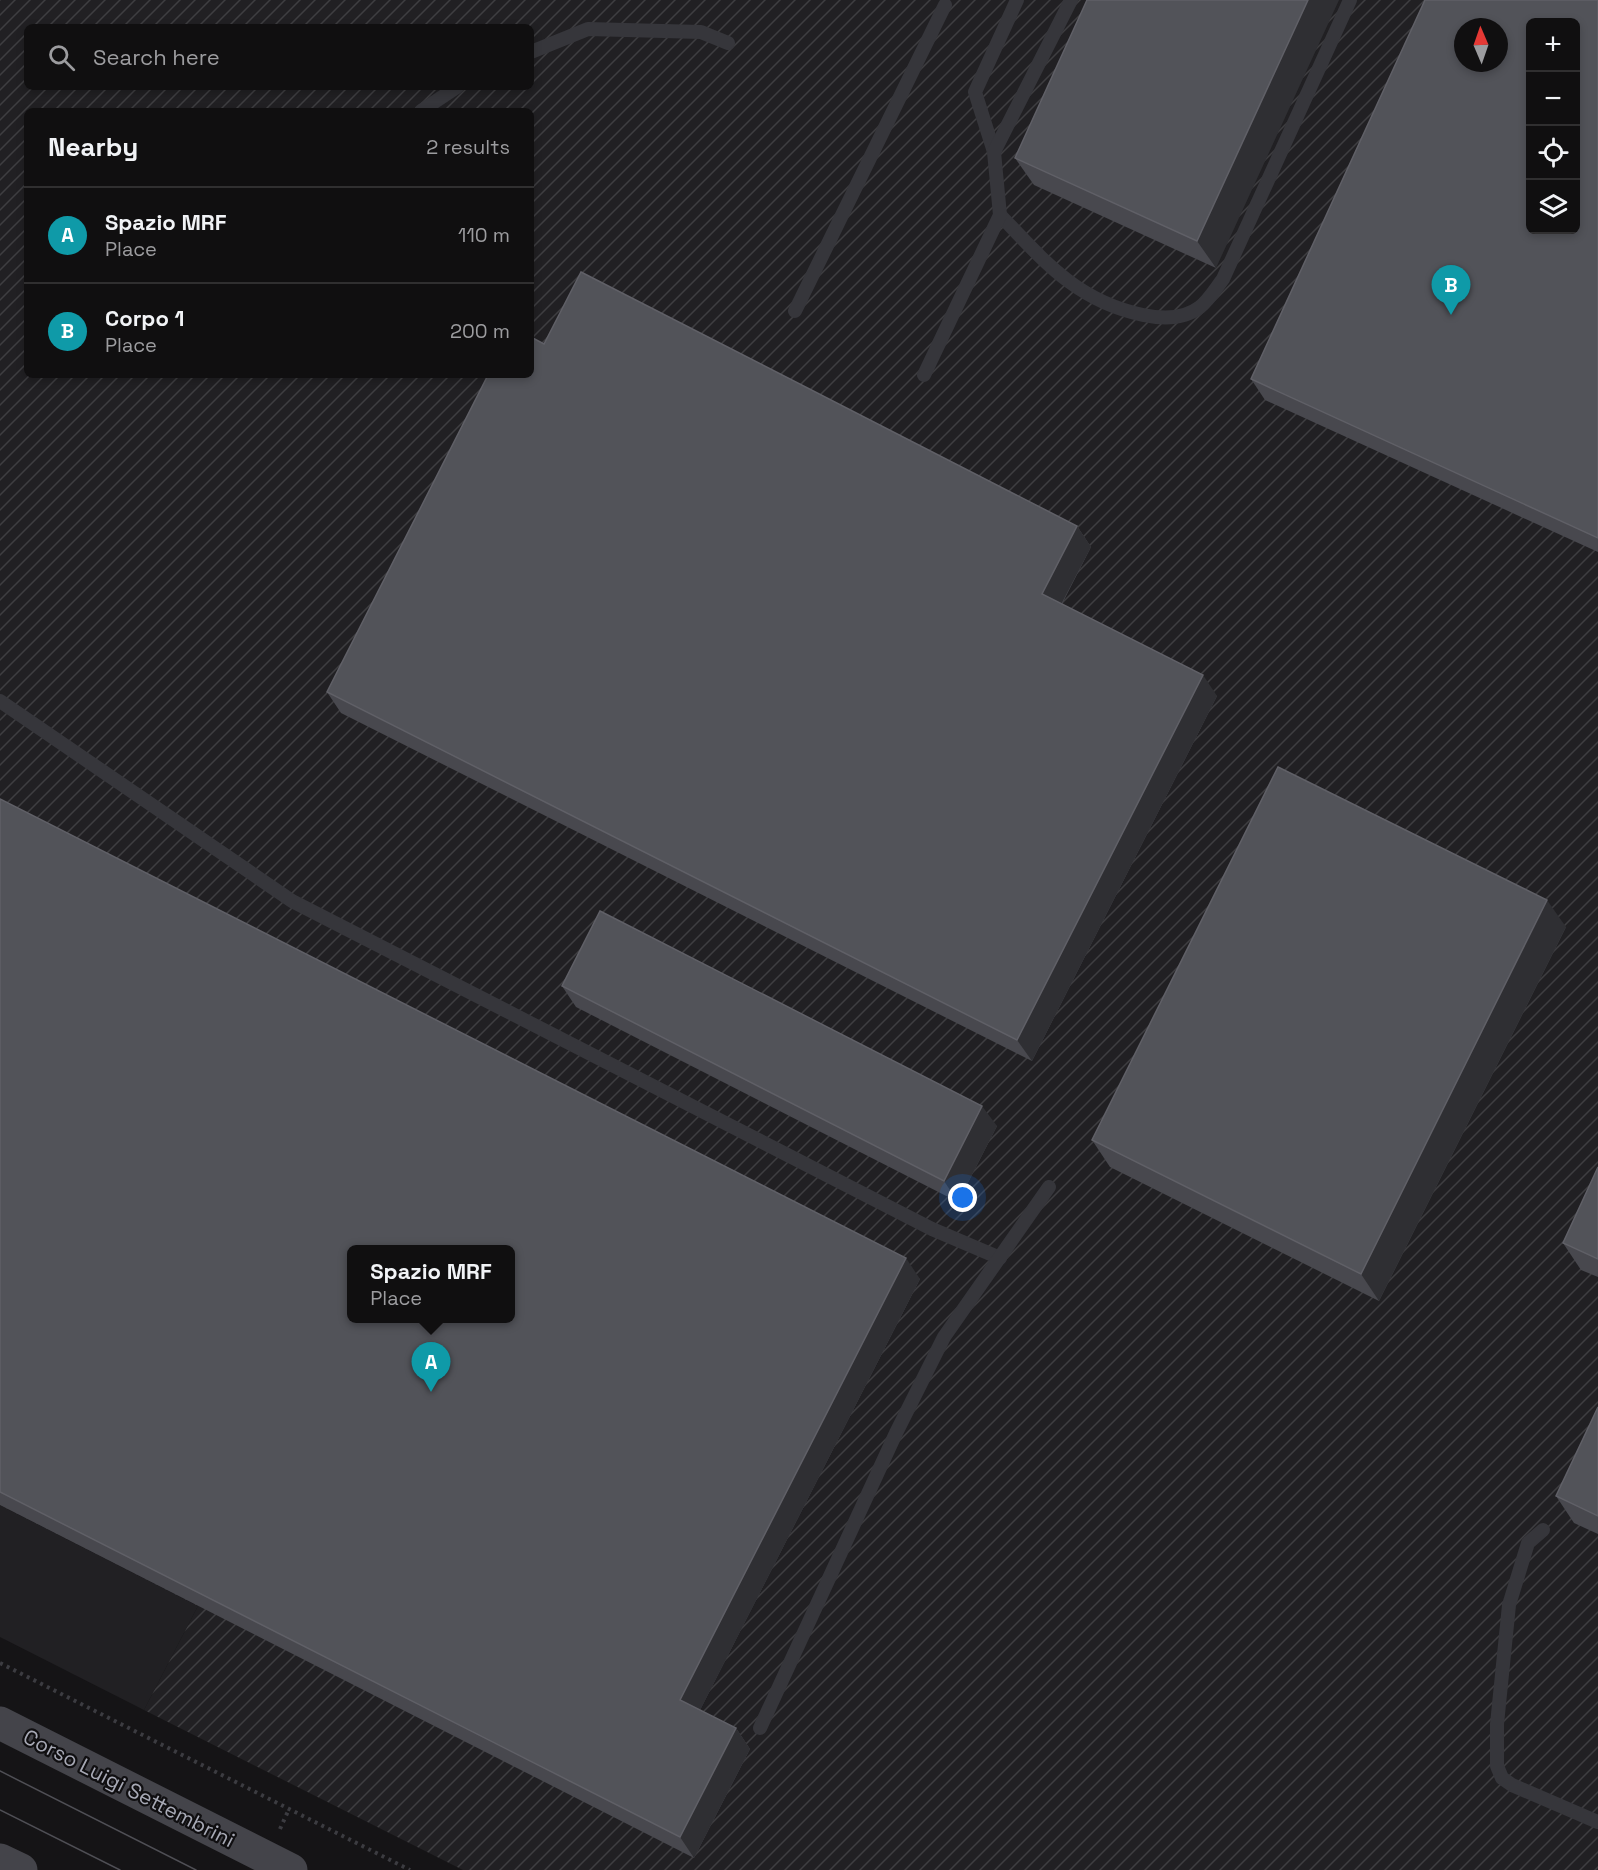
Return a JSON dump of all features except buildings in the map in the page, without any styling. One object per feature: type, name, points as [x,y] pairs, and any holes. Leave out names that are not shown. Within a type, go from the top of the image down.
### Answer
[{"type":"main road","name":"Corso Luigi Settembrini","points":[[0,1723],[291,1870]]},
{"type":"main road","points":[[0,1860],[21,1870]]},
{"type":"lane","points":[[924,375],[1000,215],[994,153],[975,92],[1017,0]]},
{"type":"lane","points":[[994,153],[1071,0]]},
{"type":"lane","points":[[1000,215],[1081,293],[1119,310],[1167,320],[1199,308],[1223,279],[1350,0]]},
{"type":"lane","points":[[795,311],[945,5]]},
{"type":"lane","points":[[534,51],[588,29],[701,32],[728,44]]},
{"type":"lane","points":[[425,108],[452,90]]},
{"type":"lane","points":[[0,700],[292,901],[932,1229],[1000,1258]]},
{"type":"lane","points":[[760,1728],[896,1433],[944,1336],[1049,1187]]},
{"type":"lane","points":[[1543,1530],[1528,1543],[1509,1605],[1497,1724],[1497,1766],[1502,1778],[1512,1785],[1598,1822]]},
{"type":"path","points":[[0,1663],[410,1870]]},
{"type":"shaded area","points":[[0,0],[1598,0],[1598,1870],[463,1870],[144,1710],[198,1606],[0,1505]]},
{"type":"shaded area","points":[[0,1505],[198,1606],[144,1710],[0,1637]]},
{"type":"tram line","points":[[0,1771],[196,1870]]},
{"type":"tram line","points":[[0,1810],[120,1870]]},
{"type":"place","name":"Corpo 1","points":[[1451,315]]},
{"type":"place","name":"Spazio MRF","points":[[431,1392]]}]
